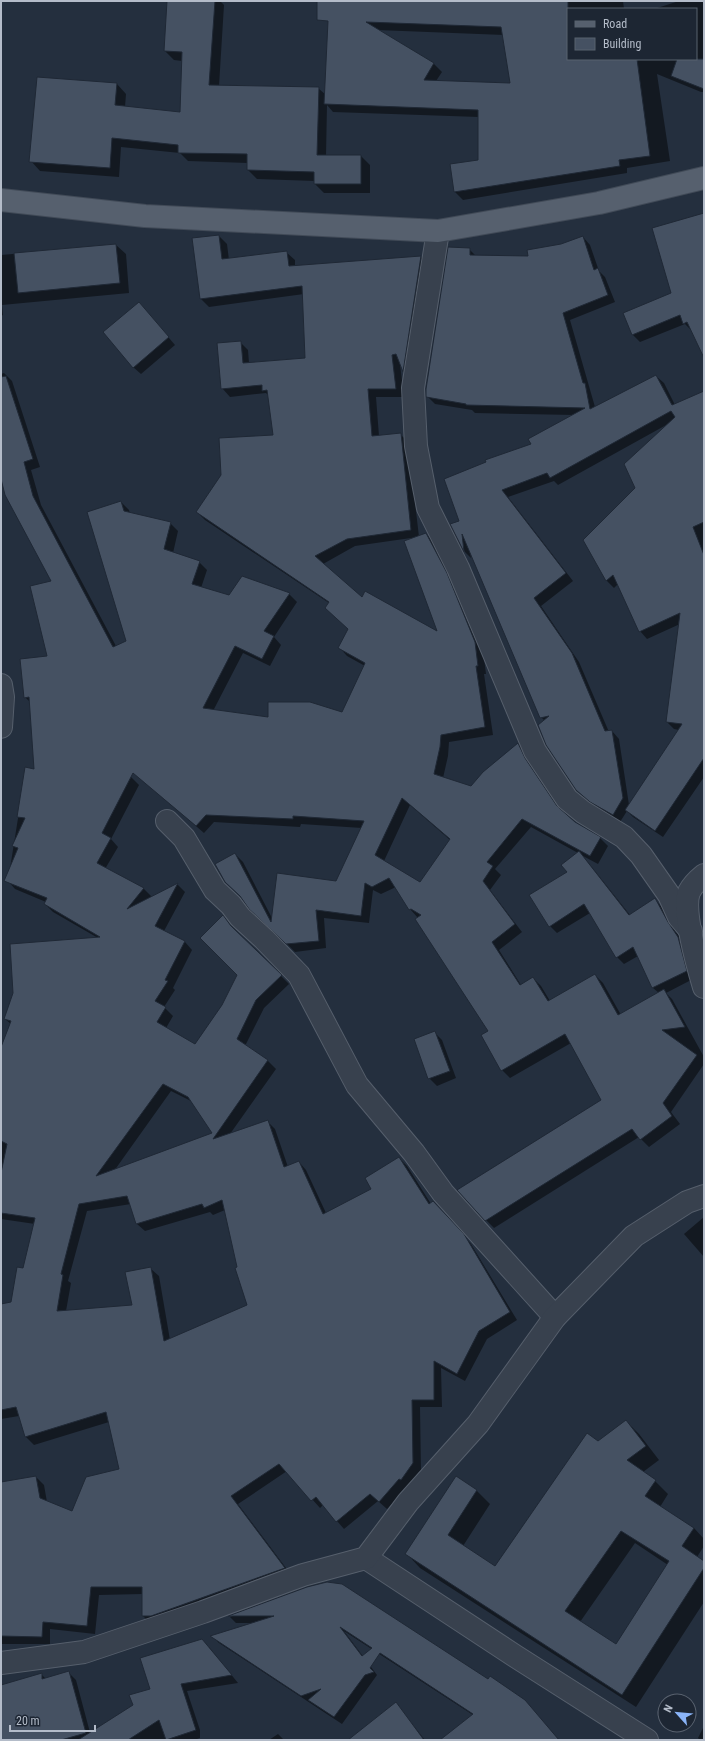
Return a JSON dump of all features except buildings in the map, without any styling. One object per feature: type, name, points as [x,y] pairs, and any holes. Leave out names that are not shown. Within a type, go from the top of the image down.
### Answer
[{"type":"main road","points":[[1,200],[145,216],[438,230],[599,203],[704,178]]},
{"type":"street","points":[[438,230],[413,388],[416,446],[428,508],[458,568],[535,751],[567,799],[583,812],[624,837],[641,855],[669,896],[679,917],[691,931]]},
{"type":"street","points":[[1,685],[3,697],[1,727]]},
{"type":"street","points":[[167,821],[184,838],[214,890],[231,905],[240,917],[299,975],[357,1085],[414,1153],[443,1193],[555,1316]]},
{"type":"street","points":[[704,876],[689,891],[688,901],[696,960],[704,987]]},
{"type":"street","points":[[1,1663],[84,1652],[203,1612],[303,1575],[366,1558],[408,1502],[478,1424],[555,1316],[634,1236],[687,1202],[704,1196]]},
{"type":"street","points":[[366,1558],[515,1656],[647,1740]]}]
